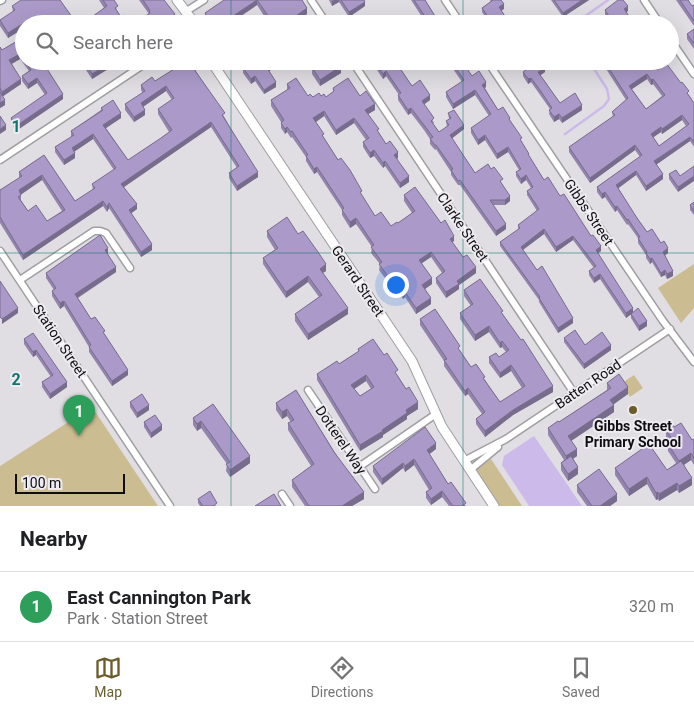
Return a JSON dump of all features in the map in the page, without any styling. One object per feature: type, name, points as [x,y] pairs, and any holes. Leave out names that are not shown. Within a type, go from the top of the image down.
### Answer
[{"type":"street","points":[[177,0],[188,15]]},
{"type":"street","points":[[185,12],[204,0]]},
{"type":"street","points":[[311,0],[321,15]]},
{"type":"street","points":[[445,0],[455,15]]},
{"type":"street","points":[[644,0],[654,15]]},
{"type":"street","points":[[679,52],[694,74]]},
{"type":"street","points":[[0,160],[135,70]]},
{"type":"street","name":"Gerard Street","points":[[217,70],[412,361],[442,427],[494,506]]},
{"type":"street","name":"Clarke Street","points":[[358,70],[574,393]]},
{"type":"street","name":"Gibbs Street","points":[[493,70],[694,362]]},
{"type":"street","points":[[20,280],[94,231],[106,233],[130,268]]},
{"type":"street","name":"Station Street","points":[[0,251],[170,506]]},
{"type":"street","name":"Batten Road","points":[[464,461],[506,439],[670,329]]},
{"type":"street","name":"Dotterel Way","points":[[308,390],[375,490]]},
{"type":"street","points":[[360,466],[436,414]]},
{"type":"street","name":"Batten Road","points":[[470,470],[506,439]]},
{"type":"street","points":[[282,494],[290,506]]},
{"type":"shaded area","points":[[694,264],[694,308],[681,323],[658,288]]},
{"type":"shaded area","points":[[634,375],[643,388],[630,397],[622,383]]},
{"type":"shaded area","points":[[92,407],[158,506],[0,506],[0,466]]},
{"type":"shaded area","points":[[534,436],[582,506],[529,506],[502,465],[504,456]]},
{"type":"shaded area","points":[[491,459],[522,506],[498,506],[474,470]]},
{"type":"building","points":[[21,0],[60,0],[71,15],[15,15],[15,29],[8,33],[0,20],[15,10],[12,6]]},
{"type":"building","points":[[103,0],[114,0],[118,6],[115,8],[120,15],[94,15],[107,6]]},
{"type":"building","points":[[143,0],[164,0],[175,14],[147,15],[150,13]]},
{"type":"building","points":[[224,0],[257,0],[234,15],[206,15],[205,13]]},
{"type":"building","points":[[257,0],[302,0],[307,8],[297,15],[268,15]]},
{"type":"building","points":[[341,0],[364,0],[365,2],[349,12]]},
{"type":"building","points":[[414,0],[425,0],[434,15],[424,15]]},
{"type":"building","points":[[493,0],[501,0],[504,4],[499,7],[504,15],[487,15],[482,8]]},
{"type":"building","points":[[554,0],[582,0],[563,13]]},
{"type":"building","points":[[618,0],[623,0],[628,6],[624,9],[628,15],[608,15],[605,10]]},
{"type":"building","points":[[680,0],[688,0],[692,6],[694,5],[694,21]]},
{"type":"building","points":[[694,29],[694,43],[687,34]]},
{"type":"building","points":[[15,42],[15,57],[9,60],[21,79],[2,92],[0,88],[0,47],[2,50]]},
{"type":"building","points":[[31,70],[48,70],[63,94],[16,126],[11,118],[47,93],[37,78],[28,84],[22,76]]},
{"type":"building","points":[[90,70],[98,70],[92,74]]},
{"type":"building","points":[[173,70],[195,70],[225,113],[222,115],[258,172],[237,186],[229,173],[239,166],[211,122],[121,184],[137,204],[129,210],[152,244],[141,252],[109,203],[107,207],[103,201],[23,255],[0,217],[0,190],[22,176],[19,172],[44,155],[75,201],[95,188],[92,184],[116,168],[93,134],[72,148],[75,153],[64,160],[55,147],[74,135],[71,131],[103,110],[101,108],[113,100],[121,113],[103,125],[128,160],[172,130],[158,109],[174,98],[166,86],[141,103],[145,110],[134,117],[125,104],[145,91],[141,85],[152,77],[155,81]],"holes":[[[42,175],[65,210],[47,221],[36,205],[28,211],[18,197],[21,195],[19,190]]]},
{"type":"building","points":[[244,70],[268,70],[276,82],[264,90],[255,76],[251,79]]},
{"type":"building","points":[[314,70],[335,70],[320,80]]},
{"type":"building","points":[[380,70],[401,70],[412,86],[420,80],[430,95],[422,101],[434,118],[431,121],[439,132],[449,125],[446,121],[451,118],[448,113],[454,110],[464,125],[450,135],[475,173],[488,164],[491,169],[494,167],[503,179],[500,181],[510,196],[505,200],[490,200],[506,224],[496,231],[460,180],[458,181],[451,170],[453,169],[430,139],[433,137],[411,108],[408,110],[398,95],[401,93],[386,71],[383,74]]},
{"type":"building","points":[[457,70],[468,70],[472,76],[479,71],[486,82],[482,85],[498,110],[503,107],[544,180],[548,177],[560,196],[564,194],[591,236],[593,235],[601,246],[596,250],[633,308],[626,313],[600,274],[594,278],[589,271],[596,266],[573,236],[556,247],[544,229],[521,247],[537,270],[542,266],[573,318],[558,328],[540,297],[500,242],[520,228],[518,225],[539,209],[527,191],[533,187],[526,175],[521,179],[516,172],[521,169],[508,147],[497,154],[485,135],[478,140],[471,128],[491,114],[475,90],[453,104],[446,92],[464,80]]},
{"type":"building","points":[[526,70],[542,70],[538,72],[560,103],[575,93],[582,105],[562,118],[559,114],[554,117],[549,110],[552,108],[540,90],[531,78],[528,79],[523,72]]},
{"type":"building","points":[[610,70],[671,70],[689,91],[687,93],[694,103],[694,142],[690,137],[654,161],[663,174],[646,186],[636,171],[616,185],[647,232],[652,229],[661,243],[664,241],[668,248],[663,252],[673,271],[667,274],[665,270],[661,273],[652,258],[650,259],[638,238],[640,237],[628,219],[617,206],[615,207],[605,192],[602,194],[597,187],[642,155],[635,145],[590,178],[569,147],[615,115],[612,112],[628,98]],"holes":[[[647,74],[651,80],[653,79],[665,95],[646,109],[629,86]],[[682,115],[689,124],[659,146],[651,134]]]},
{"type":"building","points":[[296,78],[308,96],[310,94],[313,97],[319,93],[321,96],[324,94],[326,97],[334,91],[333,88],[348,78],[360,96],[366,91],[375,104],[365,110],[379,129],[377,130],[386,144],[390,141],[398,152],[394,155],[409,176],[400,183],[385,161],[383,163],[374,150],[370,153],[363,142],[369,138],[354,118],[336,130],[324,111],[313,118],[338,160],[341,158],[350,170],[362,191],[360,192],[375,216],[381,212],[391,226],[415,211],[404,195],[415,187],[441,223],[445,220],[454,236],[450,239],[463,257],[467,255],[476,267],[457,281],[459,284],[446,292],[436,278],[445,271],[431,252],[419,260],[432,278],[422,285],[431,298],[416,308],[405,292],[403,293],[392,278],[390,279],[379,264],[382,262],[371,247],[374,245],[356,218],[350,222],[342,210],[344,208],[317,167],[314,169],[306,156],[308,155],[292,131],[287,127],[285,129],[281,123],[284,120],[271,100],[290,88],[287,84]]},
{"type":"building","points":[[0,92],[5,100],[0,103]]},
{"type":"building","points":[[0,116],[6,125],[0,129]]},
{"type":"building","points":[[694,166],[694,176],[678,187],[669,174],[676,170],[680,176]]},
{"type":"building","points":[[694,202],[694,211],[690,205]]},
{"type":"building","points":[[287,217],[298,234],[303,231],[318,252],[326,264],[320,269],[348,308],[308,334],[295,314],[322,295],[308,276],[286,292],[263,258],[278,248],[267,231]]},
{"type":"building","points":[[100,235],[108,248],[105,250],[116,267],[75,294],[91,319],[95,317],[105,331],[103,332],[128,370],[112,381],[89,347],[91,345],[64,301],[60,303],[52,291],[56,288],[46,273]]},
{"type":"building","points":[[480,279],[521,340],[523,339],[553,386],[513,410],[485,431],[476,419],[485,412],[468,388],[465,391],[444,360],[447,359],[420,319],[435,309],[460,346],[458,348],[471,367],[476,364],[485,377],[483,378],[500,402],[525,386],[511,365],[500,373],[489,357],[496,353],[499,357],[509,350],[502,341],[500,343],[489,326],[475,335],[460,313],[473,304],[464,290]]},
{"type":"building","points":[[0,281],[18,308],[2,319],[0,317]]},
{"type":"building","points":[[638,308],[647,321],[639,326],[631,314]]},
{"type":"building","points":[[575,330],[585,345],[602,332],[611,345],[584,364],[564,338]]},
{"type":"building","points":[[33,333],[67,382],[50,394],[42,382],[53,375],[36,350],[33,352],[24,339]]},
{"type":"building","points":[[373,339],[384,355],[387,353],[398,370],[395,372],[406,389],[409,387],[418,402],[383,431],[360,445],[317,374],[337,361],[339,364],[359,351],[358,349]],"holes":[[[366,375],[374,387],[360,396],[351,385]]]},
{"type":"building","points":[[619,374],[628,387],[610,400],[614,405],[568,436],[577,449],[566,456],[548,428],[611,388],[607,383]]},
{"type":"building","points":[[296,390],[334,452],[364,492],[342,506],[309,506],[292,480],[314,464],[288,423],[294,420],[287,409],[282,412],[276,403]]},
{"type":"building","points":[[142,394],[149,405],[137,413],[130,402]]},
{"type":"building","points":[[213,404],[250,456],[230,470],[226,464],[230,462],[214,439],[201,421],[197,424],[193,418]]},
{"type":"building","points":[[155,415],[162,425],[151,433],[144,422]]},
{"type":"building","points":[[681,423],[692,440],[694,439],[694,458],[691,453],[679,461],[668,444],[673,441],[666,429]]},
{"type":"building","points":[[425,427],[436,443],[427,450],[448,484],[451,482],[466,503],[462,506],[453,506],[442,491],[431,499],[426,492],[432,488],[414,459],[405,466],[403,463],[382,479],[373,466]]},
{"type":"building","points":[[649,444],[667,470],[681,461],[692,478],[679,486],[677,483],[659,494],[658,492],[656,493],[647,477],[629,489],[615,468]]},
{"type":"building","points":[[571,456],[578,467],[568,474],[561,463]]},
{"type":"building","points":[[599,469],[617,494],[600,506],[592,506],[577,485]]},
{"type":"building","points":[[210,491],[217,503],[213,506],[203,506],[198,499]]},
{"type":"building","points":[[274,494],[281,506],[255,506]]},
{"type":"waterway","points":[[587,15],[608,0]]},
{"type":"waterway","points":[[565,134],[604,106],[609,99],[607,89],[595,70]]},
{"type":"place","name":"Gibbs Street Primary School","points":[[633,410]]},
{"type":"place","name":"East Cannington Park","points":[[79,436]]}]
